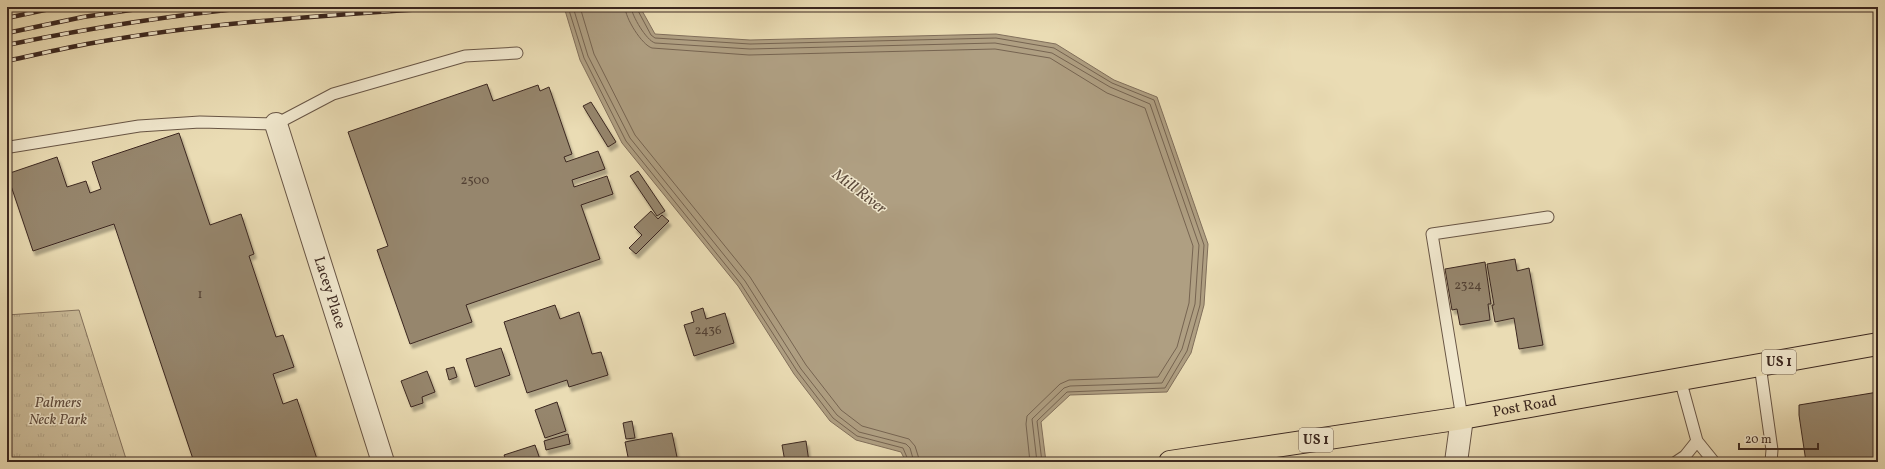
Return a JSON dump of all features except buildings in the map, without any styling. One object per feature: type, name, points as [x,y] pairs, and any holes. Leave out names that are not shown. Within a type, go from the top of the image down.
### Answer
[{"type":"main road","name":"Post Road","points":[[1170,462],[1462,418],[1878,344]]},
{"type":"street","name":"Lacey Place","points":[[276,124],[383,462]]},
{"type":"street","points":[[1456,462],[1462,418]]},
{"type":"lane","points":[[10,147],[139,126],[200,122],[276,124],[333,94],[465,56],[517,53]]},
{"type":"lane","points":[[1462,418],[1432,234],[1548,217]]},
{"type":"lane","points":[[1760,365],[1772,450],[1771,462]]},
{"type":"lane","points":[[1680,379],[1697,441],[1714,462]]},
{"type":"lane","points":[[1676,462],[1685,456],[1697,441]]},
{"type":"green space","name":"Palmers Neck Park","points":[[79,310],[127,462],[7,462],[7,315]]},
{"type":"water","name":"Mill River","points":[[564,7],[640,7],[655,34],[750,40],[996,34],[1056,44],[1114,80],[1157,97],[1208,244],[1204,305],[1191,353],[1167,392],[1070,395],[1041,422],[1046,462],[906,462],[901,452],[856,440],[830,421],[794,374],[738,286],[622,143],[580,60]]},
{"type":"railway","points":[[7,18],[59,7]]},
{"type":"railway","points":[[7,33],[83,17],[151,7]]},
{"type":"railway","points":[[7,45],[132,23],[257,7]]},
{"type":"railway","points":[[7,61],[87,44],[178,30],[269,20],[453,7]]}]
